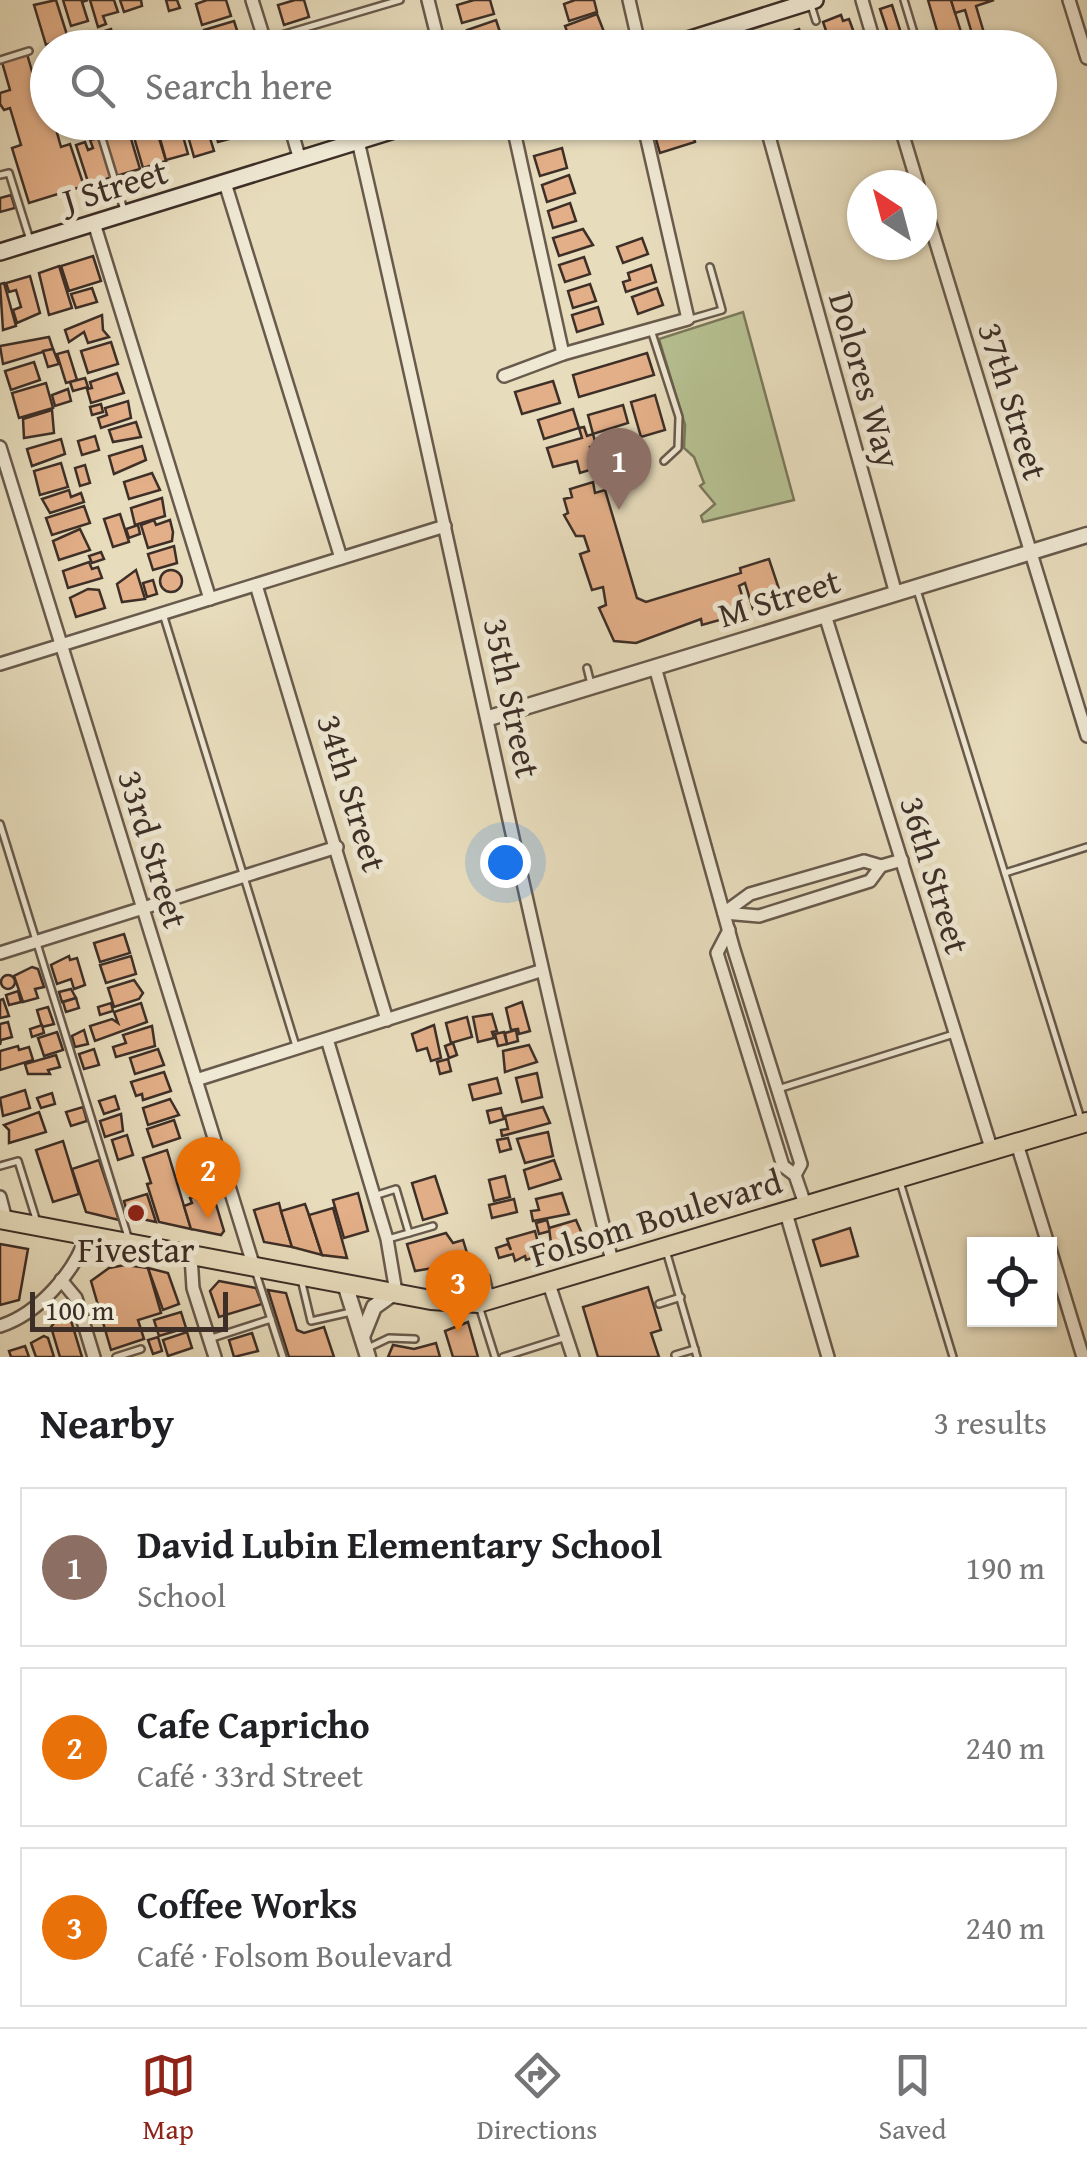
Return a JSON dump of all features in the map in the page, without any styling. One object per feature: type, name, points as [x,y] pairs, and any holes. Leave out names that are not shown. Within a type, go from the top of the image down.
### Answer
[{"type":"main road","points":[[719,30],[803,2]]},
{"type":"main road","name":"J Street","points":[[0,252],[364,140]]},
{"type":"main road","name":"Folsom Boulevard","points":[[3,1220],[345,1284],[485,1302],[1085,1123]]},
{"type":"street","points":[[252,0],[262,30]]},
{"type":"street","points":[[428,0],[436,30]]},
{"type":"street","points":[[629,0],[636,30]]},
{"type":"street","points":[[862,0],[871,30]]},
{"type":"street","points":[[1069,0],[1081,18],[1087,58]]},
{"type":"street","points":[[738,24],[740,30]]},
{"type":"street","points":[[294,140],[300,160]]},
{"type":"street","points":[[516,140],[563,354]]},
{"type":"street","points":[[504,376],[563,354],[688,319],[647,140]]},
{"type":"street","name":"Dolores Way","points":[[770,140],[896,594]]},
{"type":"street","points":[[904,140],[913,170]]},
{"type":"street","name":"35th Street","points":[[358,142],[489,718],[540,971],[613,1265]]},
{"type":"street","points":[[225,183],[341,558]]},
{"type":"street","points":[[94,223],[210,599]]},
{"type":"street","name":"37th Street","points":[[937,246],[1087,736]]},
{"type":"street","name":"33rd Street","points":[[0,447],[254,1267]]},
{"type":"street","points":[[0,664],[446,526]]},
{"type":"street","name":"M Street","points":[[489,718],[1087,535]]},
{"type":"street","name":"34th Street","points":[[256,585],[387,1020]]},
{"type":"street","name":"36th Street","points":[[826,615],[992,1151]]},
{"type":"street","points":[[654,667],[801,1164],[795,1175]]},
{"type":"street","points":[[0,953],[338,847]]},
{"type":"street","points":[[724,912],[750,894],[864,861],[881,866],[902,860]]},
{"type":"street","points":[[724,912],[759,916],[870,881],[881,866]]},
{"type":"street","points":[[729,930],[717,953],[783,1166],[795,1175],[806,1206]]},
{"type":"street","points":[[196,1080],[540,971]]},
{"type":"street","points":[[327,1039],[387,1240],[396,1292],[374,1307],[365,1348]]},
{"type":"street","points":[[759,1094],[776,1090]]},
{"type":"street","points":[[1017,1144],[1046,1237]]},
{"type":"street","points":[[0,1197],[3,1220]]},
{"type":"street","points":[[786,1213],[816,1296],[828,1357]]},
{"type":"street","points":[[0,1326],[22,1316],[61,1280],[80,1255],[86,1237]]},
{"type":"street","points":[[191,1256],[193,1288],[215,1357]]},
{"type":"street","points":[[1057,1273],[1083,1357]]},
{"type":"street","points":[[61,1280],[76,1298],[94,1357]]},
{"type":"street","points":[[345,1284],[365,1348]]},
{"type":"street","points":[[549,1284],[573,1357]]},
{"type":"lane","points":[[309,30],[400,0]]},
{"type":"lane","points":[[904,0],[913,30]]},
{"type":"lane","points":[[803,2],[816,21]]},
{"type":"lane","points":[[0,60],[30,51]]},
{"type":"lane","points":[[102,140],[125,214]]},
{"type":"lane","points":[[0,176],[9,173],[30,243]]},
{"type":"lane","points":[[688,319],[722,310],[710,267]]},
{"type":"lane","points":[[651,330],[680,417],[678,448],[664,461]]},
{"type":"lane","points":[[0,498],[14,493]]},
{"type":"lane","points":[[916,588],[1085,1123]]},
{"type":"lane","points":[[163,614],[298,1050]]},
{"type":"lane","points":[[587,668],[591,686]]},
{"type":"lane","points":[[0,824],[130,1245]]},
{"type":"lane","points":[[1005,873],[1087,848]]},
{"type":"lane","points":[[776,1090],[955,1033]]},
{"type":"lane","points":[[0,1166],[18,1161],[38,1226]]},
{"type":"lane","points":[[899,1179],[953,1357]]},
{"type":"lane","points":[[374,1196],[396,1189],[409,1233]]},
{"type":"lane","points":[[387,1240],[433,1226]]},
{"type":"lane","points":[[666,1251],[697,1357]]},
{"type":"lane","points":[[254,1267],[283,1357]]},
{"type":"lane","points":[[300,1275],[311,1320],[354,1311]]},
{"type":"lane","points":[[486,1277],[485,1302],[495,1357]]},
{"type":"lane","points":[[659,1304],[680,1298]]},
{"type":"lane","points":[[210,1339],[271,1319]]},
{"type":"lane","points":[[502,1357],[566,1337]]},
{"type":"lane","points":[[365,1348],[389,1338],[416,1339]]},
{"type":"lane","points":[[116,1357],[142,1349]]},
{"type":"lane","points":[[674,1355],[694,1349]]},
{"type":"green space","points":[[743,312],[794,500],[703,522],[701,516],[715,504],[700,486],[704,483],[694,457],[684,448],[685,425],[659,339]]},
{"type":"building","points":[[56,0],[65,30],[42,30],[34,5]]},
{"type":"building","points":[[63,0],[88,0],[82,2],[88,21],[71,26]]},
{"type":"building","points":[[90,0],[114,0],[118,12],[103,16],[106,24],[98,27]]},
{"type":"building","points":[[120,0],[141,0],[142,6],[124,12]]},
{"type":"building","points":[[166,0],[177,0],[180,8],[169,11]]},
{"type":"building","points":[[226,0],[231,16],[202,25],[196,4]]},
{"type":"building","points":[[304,0],[309,17],[284,25],[278,5]]},
{"type":"building","points":[[490,0],[494,14],[462,23],[457,5]]},
{"type":"building","points":[[594,0],[597,12],[569,21],[564,4]]},
{"type":"building","points":[[928,0],[951,0],[960,30],[937,30]]},
{"type":"building","points":[[951,0],[994,0],[976,6],[983,30],[971,30],[965,10],[955,13]]},
{"type":"building","points":[[892,5],[900,30],[887,30],[880,9]]},
{"type":"building","points":[[597,14],[603,30],[566,30],[565,26]]},
{"type":"building","points":[[841,15],[843,21],[849,19],[853,30],[826,30],[823,22]]},
{"type":"building","points":[[496,20],[499,30],[467,30]]},
{"type":"building","points":[[234,21],[237,30],[204,30]]},
{"type":"building","points":[[27,54],[30,140],[59,140],[61,147],[70,144],[84,186],[29,203],[12,148],[21,145],[10,108],[4,110],[0,104],[0,93],[10,90],[2,62]]},
{"type":"building","points":[[90,140],[100,140],[112,177],[89,185],[76,145],[85,142],[88,150],[93,148]]},
{"type":"building","points":[[105,140],[131,140],[140,169],[116,176]]},
{"type":"building","points":[[135,140],[160,140],[166,161],[143,168]]},
{"type":"building","points":[[160,140],[184,140],[188,154],[166,160]]},
{"type":"building","points":[[189,140],[211,140],[214,151],[194,157]]},
{"type":"building","points":[[656,140],[694,140],[695,142],[660,153]]},
{"type":"building","points":[[562,148],[567,168],[540,176],[534,156]]},
{"type":"building","points":[[569,175],[575,193],[547,202],[542,185]]},
{"type":"building","points":[[11,195],[15,208],[0,212],[0,198]]},
{"type":"building","points":[[570,203],[576,221],[553,228],[548,211]]},
{"type":"building","points":[[583,229],[593,245],[559,256],[553,238]]},
{"type":"building","points":[[642,238],[648,254],[623,263],[617,247]]},
{"type":"building","points":[[93,256],[101,281],[69,291],[61,266]]},
{"type":"building","points":[[584,257],[590,274],[565,282],[559,265]]},
{"type":"building","points":[[651,265],[656,282],[626,292],[623,282],[630,280],[628,273]]},
{"type":"building","points":[[59,266],[72,308],[49,315],[39,273]]},
{"type":"building","points":[[30,276],[40,313],[17,323],[13,310],[21,307],[16,290],[9,292],[6,283]]},
{"type":"building","points":[[4,283],[16,326],[3,330],[0,284]]},
{"type":"building","points":[[590,284],[596,301],[573,308],[568,291]]},
{"type":"building","points":[[92,288],[97,302],[76,308],[71,294]]},
{"type":"building","points":[[657,288],[663,305],[638,314],[632,297]]},
{"type":"building","points":[[598,307],[603,324],[577,332],[572,315]]},
{"type":"building","points":[[102,315],[103,330],[109,337],[88,343],[84,332],[69,342],[65,330]]},
{"type":"building","points":[[49,337],[53,349],[3,364],[0,346]]},
{"type":"building","points":[[111,342],[118,364],[88,373],[81,351]]},
{"type":"building","points":[[53,349],[59,364],[48,367],[43,351]]},
{"type":"building","points":[[68,351],[77,380],[66,383],[57,354]]},
{"type":"building","points":[[647,353],[654,375],[579,397],[573,375]]},
{"type":"building","points":[[34,362],[40,380],[11,390],[5,371]]},
{"type":"building","points":[[117,373],[124,393],[91,403],[87,389],[92,388],[90,382]]},
{"type":"building","points":[[85,378],[88,387],[73,391],[70,382]]},
{"type":"building","points":[[553,381],[560,403],[522,414],[515,392]]},
{"type":"building","points":[[46,383],[53,408],[19,418],[12,393]]},
{"type":"building","points":[[68,389],[71,401],[55,406],[52,395]]},
{"type":"building","points":[[655,395],[665,430],[641,437],[631,402]]},
{"type":"building","points":[[128,401],[131,418],[101,428],[98,418],[107,415],[105,408]]},
{"type":"building","points":[[101,404],[103,412],[92,415],[90,407]]},
{"type":"building","points":[[623,405],[628,423],[593,434],[588,415]]},
{"type":"building","points":[[573,409],[579,428],[544,439],[538,420]]},
{"type":"building","points":[[52,410],[54,433],[24,438],[23,419]]},
{"type":"building","points":[[136,422],[141,437],[113,442],[109,430]]},
{"type":"building","points":[[584,427],[587,436],[593,434],[596,445],[590,447],[596,468],[580,473],[577,461],[553,467],[547,448],[582,438],[579,428]]},
{"type":"building","points":[[632,433],[637,452],[603,462],[597,443]]},
{"type":"building","points":[[95,436],[99,450],[82,455],[78,441]]},
{"type":"building","points":[[61,439],[65,454],[32,466],[27,449]]},
{"type":"building","points":[[142,446],[146,460],[114,474],[109,456]]},
{"type":"building","points":[[61,463],[68,487],[40,495],[34,471]]},
{"type":"building","points":[[85,465],[90,483],[80,486],[75,468]]},
{"type":"building","points":[[152,473],[160,490],[129,499],[124,482]]},
{"type":"building","points":[[593,482],[595,493],[605,490],[637,598],[646,602],[741,573],[740,568],[769,559],[783,601],[767,611],[766,606],[753,609],[745,583],[739,586],[745,605],[735,606],[737,615],[702,625],[701,619],[636,643],[614,641],[599,608],[606,605],[603,587],[592,590],[580,554],[589,551],[584,536],[576,536],[564,515],[568,513],[564,499],[572,497],[570,489]]},
{"type":"building","points":[[69,490],[71,497],[81,493],[84,502],[50,513],[42,499]]},
{"type":"building","points":[[162,498],[165,516],[135,525],[131,508]]},
{"type":"building","points":[[84,506],[90,523],[52,535],[46,518]]},
{"type":"building","points":[[120,514],[129,542],[113,547],[104,519]]},
{"type":"building","points":[[154,520],[156,525],[170,520],[172,541],[148,548],[141,525]]},
{"type":"building","points":[[138,525],[140,534],[129,538],[126,529]]},
{"type":"building","points":[[80,529],[90,550],[59,560],[53,541]]},
{"type":"building","points":[[174,546],[177,563],[153,570],[148,554]]},
{"type":"building","points":[[101,552],[104,559],[92,563],[89,556]]},
{"type":"building","points":[[89,562],[92,569],[98,567],[102,578],[68,588],[63,571]]},
{"type":"building","points":[[136,570],[145,599],[122,602],[117,584]]},
{"type":"building","points":[[171,570],[179,573],[179,589],[171,592],[163,589],[160,581],[163,573]]},
{"type":"building","points":[[153,580],[157,594],[147,597],[143,583]]},
{"type":"building","points":[[88,589],[99,590],[105,608],[76,617],[70,598]]},
{"type":"building","points":[[124,934],[130,953],[100,962],[94,943]]},
{"type":"building","points":[[69,956],[70,960],[77,958],[85,985],[74,989],[71,979],[57,984],[51,965]]},
{"type":"building","points":[[131,956],[136,974],[106,983],[100,965]]},
{"type":"building","points":[[32,967],[38,969],[44,987],[35,989],[38,998],[23,1002],[14,976]]},
{"type":"building","points":[[8,975],[15,982],[8,989],[1,982]]},
{"type":"building","points":[[134,980],[143,993],[139,999],[114,1007],[108,988]]},
{"type":"building","points":[[71,989],[76,998],[62,1002],[59,992]]},
{"type":"building","points":[[18,991],[21,1002],[9,1005],[6,995]]},
{"type":"building","points":[[76,998],[79,1008],[66,1012],[63,1002]]},
{"type":"building","points":[[3,999],[9,1016],[0,1018],[0,1000]]},
{"type":"building","points":[[522,1002],[530,1031],[519,1034],[518,1029],[511,1030],[506,1008]]},
{"type":"building","points":[[111,1003],[113,1011],[100,1015],[98,1007]]},
{"type":"building","points":[[141,1003],[147,1022],[95,1041],[90,1026],[112,1019],[118,1023],[114,1012]]},
{"type":"building","points":[[48,1007],[54,1024],[42,1027],[37,1010]]},
{"type":"building","points":[[492,1014],[497,1031],[492,1032],[494,1038],[478,1042],[473,1017]]},
{"type":"building","points":[[467,1017],[472,1037],[451,1043],[446,1023]]},
{"type":"building","points":[[8,1022],[12,1037],[1,1040],[0,1045],[0,1024]]},
{"type":"building","points":[[42,1025],[44,1033],[32,1037],[30,1029]]},
{"type":"building","points":[[434,1025],[441,1058],[431,1061],[427,1048],[417,1051],[412,1034]]},
{"type":"building","points":[[152,1026],[155,1046],[116,1057],[113,1047],[126,1043],[123,1035]]},
{"type":"building","points":[[84,1030],[88,1044],[75,1047],[72,1036]]},
{"type":"building","points":[[516,1030],[518,1041],[507,1044],[505,1033]]},
{"type":"building","points":[[57,1032],[63,1050],[44,1056],[38,1038]]},
{"type":"building","points":[[504,1032],[507,1044],[498,1046],[495,1034]]},
{"type":"building","points":[[453,1043],[457,1055],[449,1058],[445,1046]]},
{"type":"building","points":[[529,1045],[537,1062],[505,1072],[503,1051]]},
{"type":"building","points":[[18,1046],[19,1050],[29,1047],[33,1060],[0,1070],[0,1051]]},
{"type":"building","points":[[94,1049],[99,1065],[84,1069],[79,1054]]},
{"type":"building","points":[[158,1049],[164,1065],[135,1074],[130,1058]]},
{"type":"building","points":[[56,1055],[60,1067],[48,1070],[50,1074],[28,1074],[25,1064]]},
{"type":"building","points":[[448,1059],[451,1071],[440,1074],[437,1062]]},
{"type":"building","points":[[164,1072],[171,1091],[143,1100],[142,1094],[136,1096],[131,1082]]},
{"type":"building","points":[[537,1073],[542,1097],[522,1102],[516,1078]]},
{"type":"building","points":[[497,1078],[501,1093],[473,1100],[469,1085]]},
{"type":"building","points":[[25,1090],[30,1108],[3,1116],[0,1098]]},
{"type":"building","points":[[52,1093],[55,1104],[41,1108],[37,1098]]},
{"type":"building","points":[[115,1096],[119,1109],[104,1114],[99,1101]]},
{"type":"building","points":[[170,1099],[179,1115],[148,1125],[143,1108]]},
{"type":"building","points":[[83,1107],[87,1121],[71,1126],[66,1112]]},
{"type":"building","points":[[543,1107],[550,1123],[502,1136],[501,1130],[508,1129],[505,1116]]},
{"type":"building","points":[[501,1108],[504,1119],[490,1123],[487,1111]]},
{"type":"building","points":[[39,1112],[46,1132],[9,1143],[9,1130],[4,1125]]},
{"type":"building","points":[[121,1114],[123,1131],[105,1137],[100,1121]]},
{"type":"building","points":[[174,1120],[180,1138],[153,1147],[147,1129]]},
{"type":"building","points":[[548,1132],[553,1156],[525,1163],[517,1139]]},
{"type":"building","points":[[127,1135],[133,1155],[118,1160],[112,1140]]},
{"type":"building","points":[[508,1138],[511,1149],[500,1152],[497,1140]]},
{"type":"building","points":[[63,1141],[79,1194],[53,1202],[36,1150]]},
{"type":"building","points":[[167,1150],[191,1229],[159,1222],[147,1184],[151,1183],[143,1158]]},
{"type":"building","points":[[99,1160],[119,1220],[86,1212],[72,1169]]},
{"type":"building","points":[[554,1160],[561,1179],[529,1189],[524,1170]]},
{"type":"building","points":[[435,1176],[447,1213],[423,1220],[412,1183]]},
{"type":"building","points":[[505,1176],[510,1197],[494,1201],[489,1180]]},
{"type":"building","points":[[212,1191],[224,1231],[221,1235],[191,1229],[184,1206],[192,1203],[190,1198]]},
{"type":"building","points":[[358,1193],[368,1231],[344,1238],[333,1200]]},
{"type":"building","points":[[562,1193],[569,1214],[533,1221],[531,1211],[539,1210],[536,1199]]},
{"type":"building","points":[[147,1194],[156,1222],[128,1216],[124,1201]]},
{"type":"building","points":[[514,1199],[517,1212],[492,1218],[489,1205]]},
{"type":"building","points":[[279,1203],[292,1247],[264,1242],[254,1210]]},
{"type":"building","points":[[305,1204],[322,1255],[292,1247],[281,1211]]},
{"type":"building","points":[[333,1208],[347,1258],[322,1255],[309,1215]]},
{"type":"building","points":[[547,1220],[550,1231],[539,1234],[536,1223]]},
{"type":"building","points":[[576,1220],[586,1243],[552,1251],[549,1228]]},
{"type":"building","points":[[850,1228],[858,1256],[821,1266],[813,1240]]},
{"type":"building","points":[[535,1231],[541,1255],[515,1261],[513,1254],[499,1258],[496,1248],[508,1244],[511,1250],[507,1239]]},
{"type":"building","points":[[446,1233],[453,1243],[463,1240],[474,1276],[454,1281],[453,1277],[441,1279],[433,1268],[415,1271],[407,1244]]},
{"type":"building","points":[[0,1244],[28,1249],[19,1300],[0,1305]]},
{"type":"building","points":[[109,1268],[148,1268],[161,1313],[138,1320],[144,1339],[111,1350],[91,1281]]},
{"type":"building","points":[[148,1268],[168,1273],[179,1304],[163,1310]]},
{"type":"building","points":[[219,1281],[256,1288],[262,1304],[219,1317],[210,1291]]},
{"type":"building","points":[[648,1287],[661,1330],[651,1333],[659,1357],[598,1357],[583,1307]]},
{"type":"building","points":[[268,1290],[286,1293],[297,1330],[304,1333],[324,1327],[334,1357],[289,1357]]},
{"type":"building","points":[[63,1312],[69,1314],[82,1357],[60,1357],[51,1327]]},
{"type":"building","points":[[181,1312],[186,1328],[159,1336],[154,1320]]},
{"type":"building","points":[[468,1322],[478,1357],[453,1357],[445,1331]]},
{"type":"building","points":[[187,1332],[192,1348],[168,1356],[163,1340]]},
{"type":"building","points":[[252,1333],[258,1351],[234,1357],[229,1340]]},
{"type":"building","points":[[44,1336],[54,1357],[36,1357],[31,1343]]},
{"type":"building","points":[[158,1337],[162,1351],[153,1354],[148,1340]]},
{"type":"building","points":[[436,1343],[440,1357],[388,1357],[393,1345],[414,1349]]},
{"type":"building","points":[[25,1346],[29,1357],[11,1357],[9,1351]]},
{"type":"place","name":"David Lubin Elementary School","points":[[619,510]]},
{"type":"place","name":"Fivestar","points":[[136,1213]]},
{"type":"place","name":"Cafe Capricho","points":[[208,1219]]},
{"type":"place","name":"Coffee Works","points":[[458,1332]]}]
